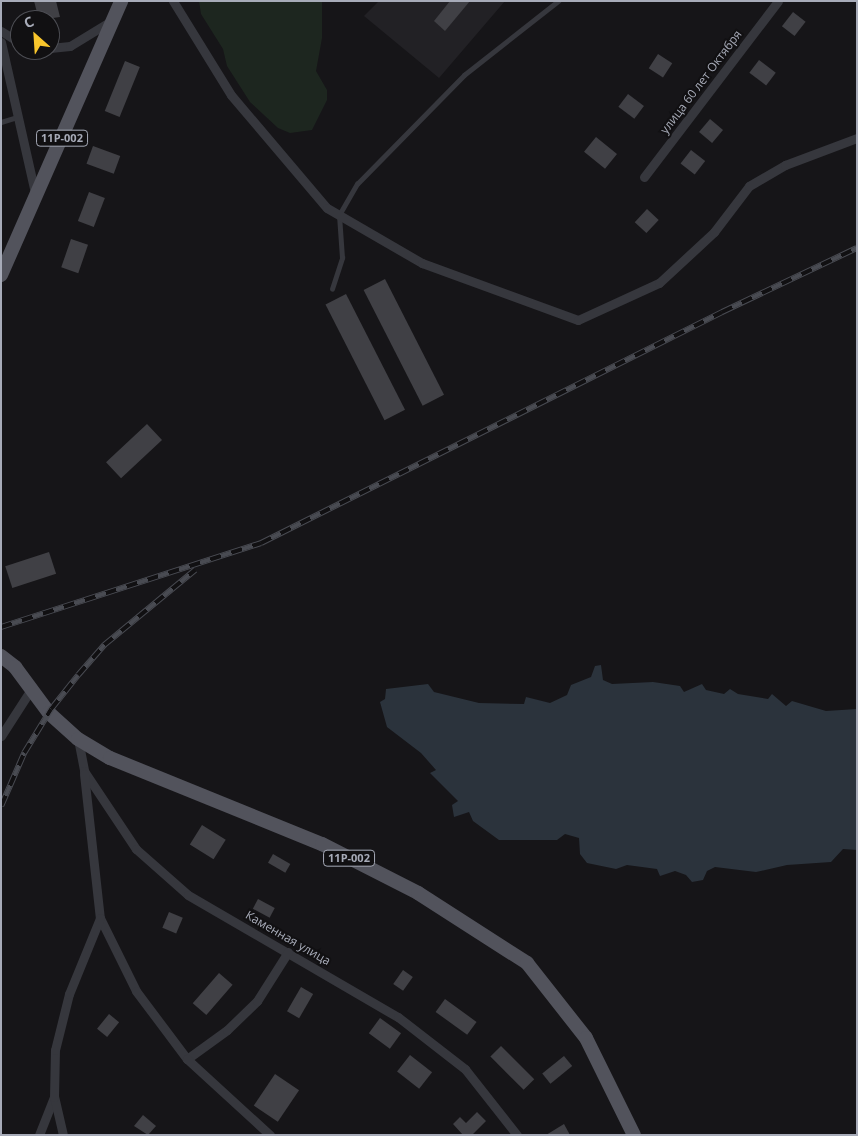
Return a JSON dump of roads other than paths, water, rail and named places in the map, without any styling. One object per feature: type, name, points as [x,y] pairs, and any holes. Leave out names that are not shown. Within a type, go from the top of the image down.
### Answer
[{"type":"main road","name":"11Р-002","points":[[1,275],[121,1]]},
{"type":"main road","name":"11Р-002","points":[[1,656],[15,667],[30,691],[78,739],[110,758],[322,844],[418,893],[527,963],[586,1038],[634,1135]]},
{"type":"street","points":[[173,1],[231,95],[327,208],[422,264],[578,320],[659,283],[714,232],[749,186],[785,165],[857,138]]},
{"type":"street","name":"улица 60 лет Октября","points":[[644,177],[778,1]]},
{"type":"street","points":[[60,47],[70,46],[113,19]]},
{"type":"street","points":[[1,42],[36,197]]},
{"type":"street","points":[[1,736],[30,691]]},
{"type":"street","name":"Каменная улица","points":[[78,739],[84,770],[136,849],[181,890],[398,1017],[466,1069],[517,1135]]},
{"type":"street","points":[[84,770],[100,918],[136,991],[187,1059],[270,1135]]},
{"type":"street","points":[[63,1135],[54,1097],[55,1050],[69,994],[100,918]]},
{"type":"street","points":[[187,1059],[227,1030],[257,1001],[288,952]]},
{"type":"street","points":[[39,1135],[54,1097]]},
{"type":"lane","points":[[332,288],[342,258],[339,215],[357,184],[464,75],[558,1]]},
{"type":"lane","points":[[1,122],[17,117]]},
{"type":"railway","points":[[1,627],[261,543],[722,312],[857,248]]},
{"type":"railway","points":[[1,806],[24,753],[51,709],[78,675],[104,645],[195,570]]}]
